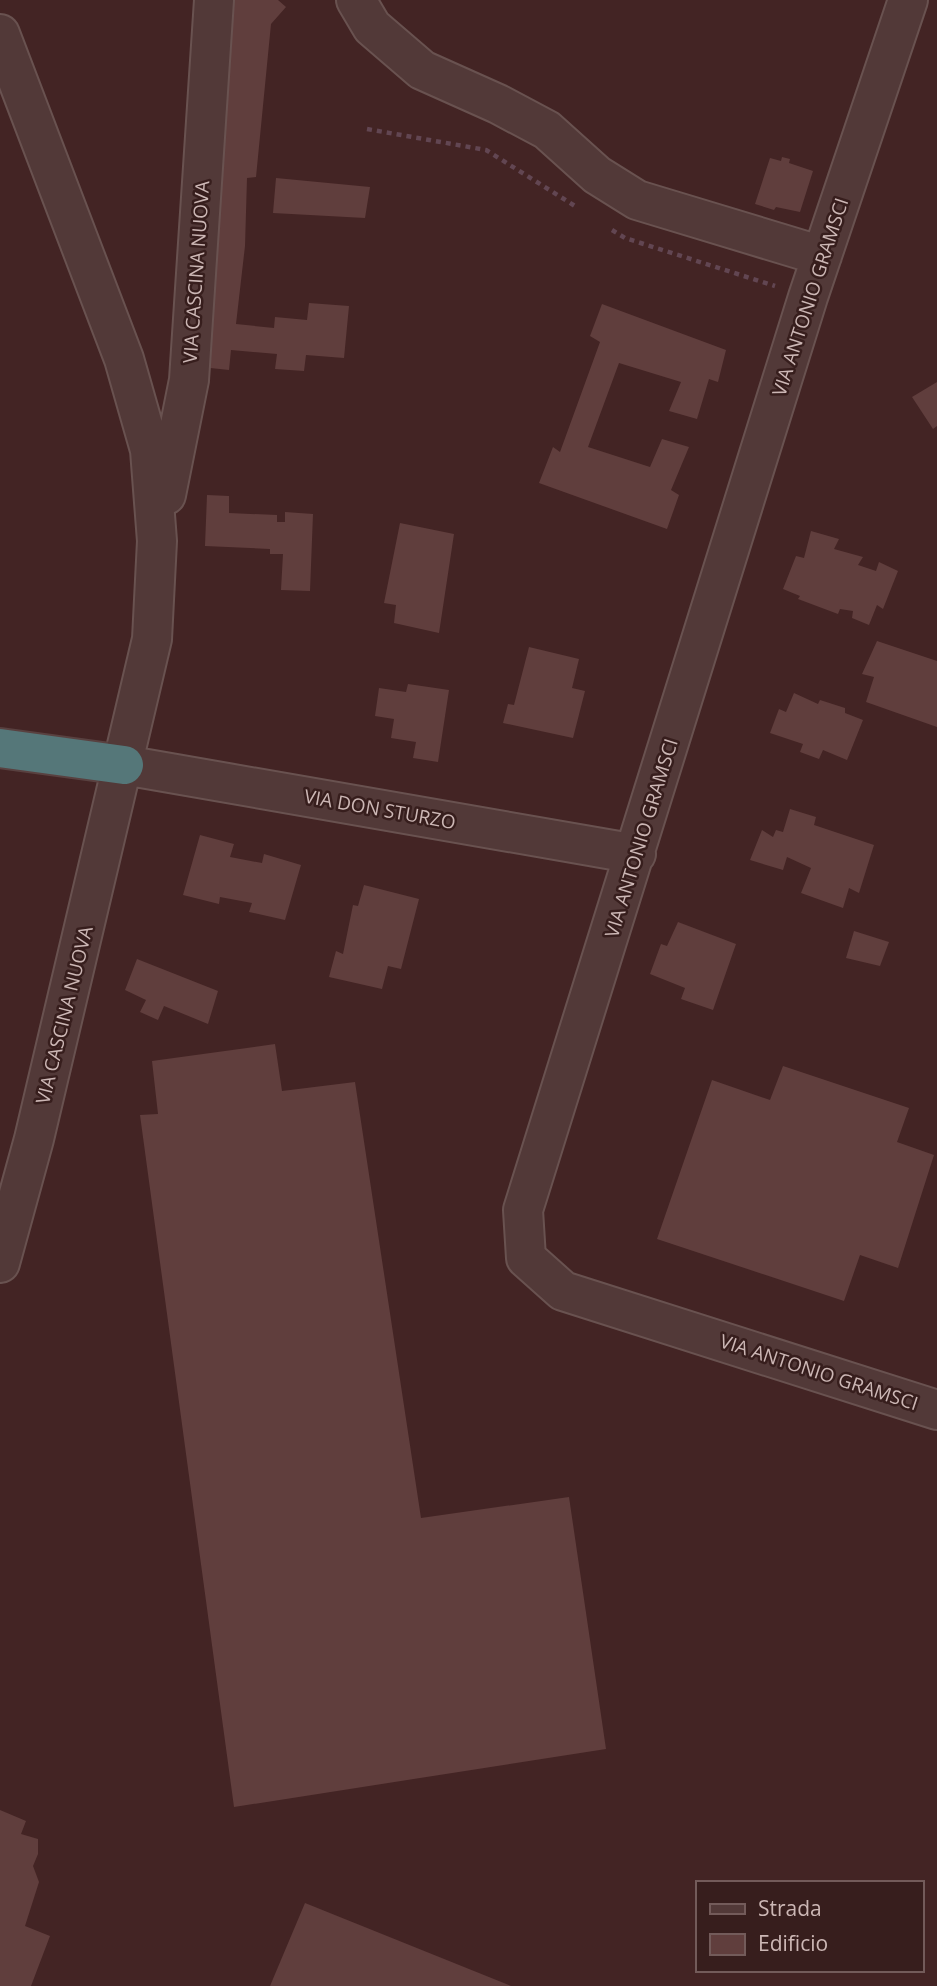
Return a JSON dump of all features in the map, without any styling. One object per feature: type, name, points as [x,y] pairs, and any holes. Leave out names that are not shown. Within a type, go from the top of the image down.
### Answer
[{"type":"highway","points":[[5,747],[124,765]]},
{"type":"street","name":"VIA CASCINA NUOVA","points":[[0,1263],[37,1126],[152,639],[157,541],[189,380],[214,0]]},
{"type":"street","points":[[356,0],[372,27],[422,71],[498,104],[547,130],[597,176],[637,200],[822,256]]},
{"type":"street","name":"VIA ANTONIO GRAMSCI","points":[[908,0],[822,256],[523,1210],[526,1258],[563,1291],[937,1410]]},
{"type":"street","points":[[0,34],[124,359],[150,450],[157,541]]},
{"type":"street","name":"VIA DON STURZO","points":[[124,765],[636,854]]},
{"type":"building","points":[[228,0],[278,0],[286,7],[271,24],[256,177],[247,178],[245,246],[236,324],[274,328],[275,317],[307,320],[309,303],[349,306],[344,358],[306,355],[304,371],[275,369],[277,354],[231,350],[229,370],[201,367]]},
{"type":"building","points":[[782,157],[790,159],[789,163],[813,171],[800,212],[776,207],[774,210],[755,204],[770,158],[781,161]]},
{"type":"building","points":[[276,178],[370,187],[365,218],[273,213]]},
{"type":"building","points":[[602,304],[726,350],[718,382],[709,379],[697,419],[669,411],[681,382],[619,363],[588,447],[650,467],[662,439],[689,447],[671,490],[679,495],[667,529],[539,483],[553,447],[560,452],[600,342],[590,336]]},
{"type":"building","points":[[937,382],[937,426],[933,429],[912,397]]},
{"type":"building","points":[[207,495],[229,496],[229,513],[277,515],[277,522],[285,522],[285,512],[313,514],[310,591],[281,590],[283,554],[270,554],[270,549],[205,546]]},
{"type":"building","points":[[400,523],[454,534],[439,633],[394,623],[396,605],[384,603]]},
{"type":"building","points":[[811,531],[839,539],[834,549],[863,557],[858,565],[876,571],[879,562],[898,571],[883,609],[877,605],[869,625],[852,618],[853,611],[840,609],[838,614],[798,599],[800,596],[783,589],[796,556],[804,558]]},
{"type":"building","points":[[877,641],[937,661],[937,727],[866,702],[874,677],[862,674]]},
{"type":"building","points":[[529,647],[579,659],[572,688],[585,691],[573,738],[503,723],[508,704],[514,705]]},
{"type":"building","points":[[408,684],[449,690],[438,762],[413,758],[416,742],[391,738],[394,719],[375,716],[379,688],[406,692]]},
{"type":"building","points":[[794,693],[818,704],[820,700],[845,708],[845,713],[863,720],[847,760],[823,750],[819,759],[800,752],[803,744],[770,733],[779,709],[786,712]]},
{"type":"building","points":[[790,809],[816,817],[814,825],[874,845],[859,893],[849,888],[843,908],[801,893],[811,868],[787,857],[783,870],[750,860],[762,830],[773,837],[776,830],[783,832]]},
{"type":"building","points":[[200,835],[234,844],[230,857],[262,863],[264,854],[301,865],[285,920],[249,912],[252,903],[220,897],[219,904],[183,895]]},
{"type":"building","points":[[364,885],[419,899],[401,969],[388,966],[382,989],[329,977],[336,951],[343,954],[353,905],[358,906]]},
{"type":"building","points":[[678,922],[736,944],[713,1010],[681,999],[685,988],[650,974],[661,944],[667,946]]},
{"type":"building","points":[[854,931],[889,942],[880,966],[846,958]]},
{"type":"building","points":[[137,959],[218,991],[208,1024],[164,1006],[158,1020],[140,1012],[146,1000],[125,990]]},
{"type":"building","points":[[275,1044],[282,1091],[355,1082],[421,1518],[569,1497],[606,1749],[234,1807],[140,1115],[158,1114],[152,1061]]},
{"type":"building","points":[[783,1066],[909,1108],[897,1142],[934,1155],[898,1268],[860,1255],[844,1301],[657,1239],[712,1080],[770,1100]]},
{"type":"building","points":[[0,1810],[26,1821],[21,1834],[38,1839],[38,1854],[33,1866],[39,1882],[25,1926],[50,1936],[31,1986],[0,1986]]},
{"type":"building","points":[[305,1903],[511,1986],[270,1986]]}]
